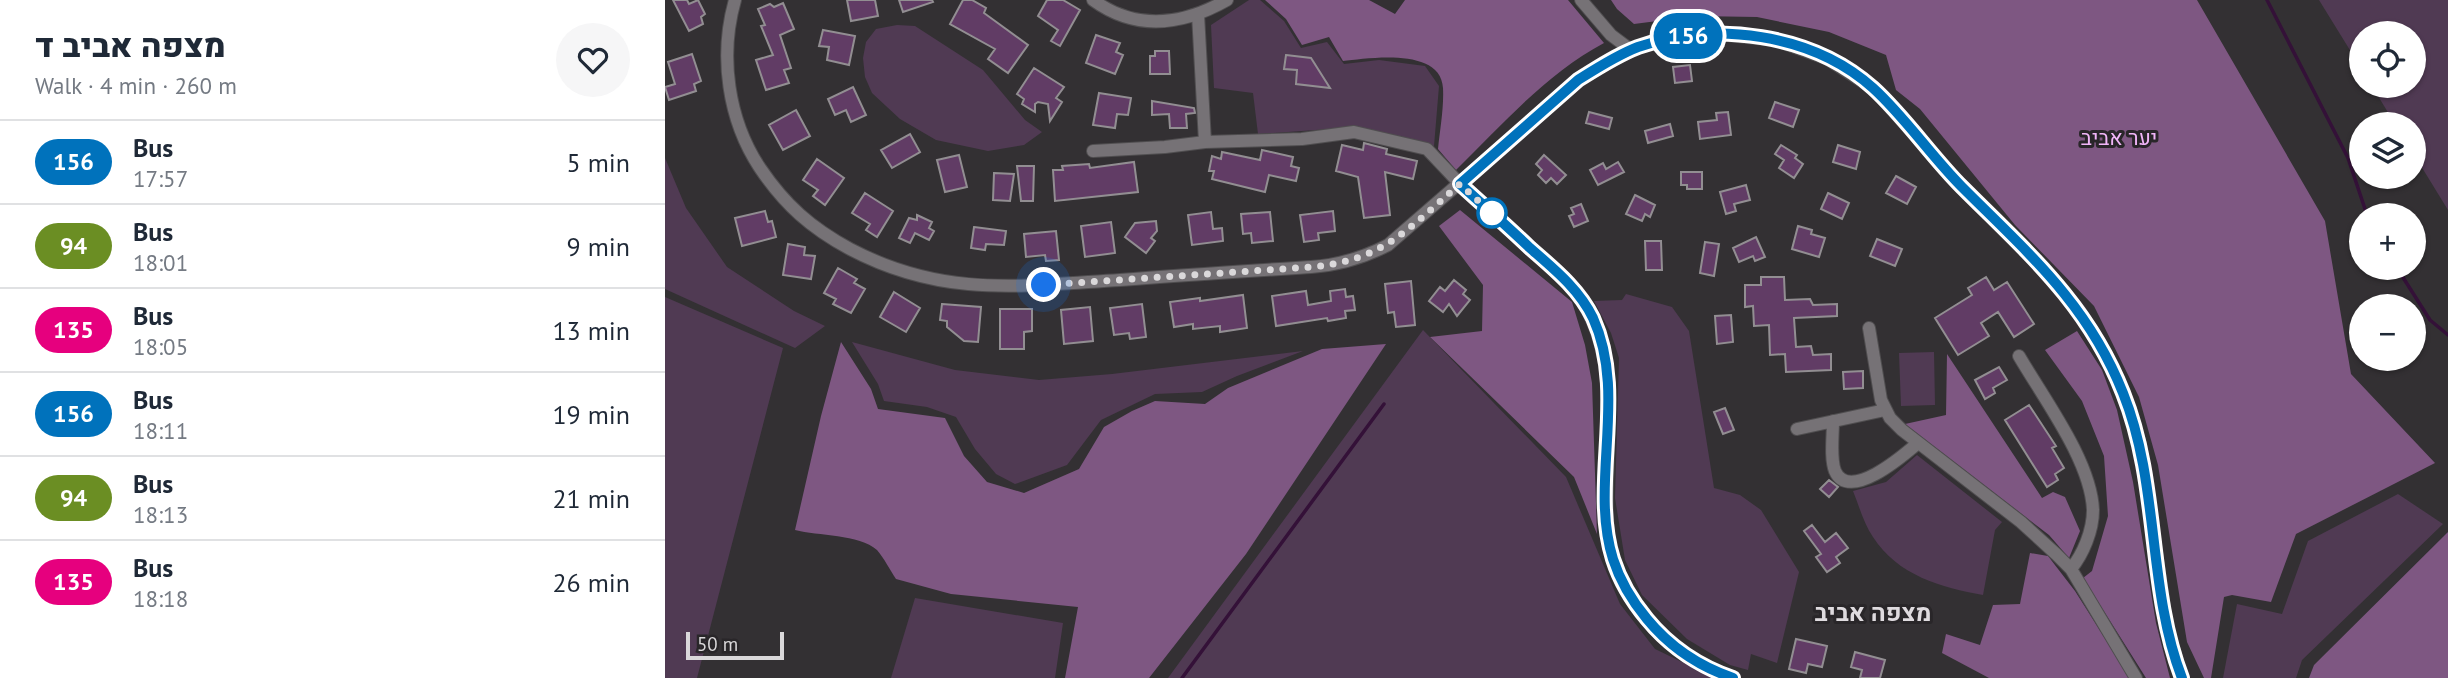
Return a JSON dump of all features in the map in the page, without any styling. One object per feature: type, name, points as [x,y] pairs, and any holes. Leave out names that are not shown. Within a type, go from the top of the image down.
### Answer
[{"type":"street","points":[[735,0],[729,34],[728,79],[738,125],[756,161],[780,195],[805,221],[858,253],[913,275],[964,285],[1018,286],[1327,266],[1368,255],[1388,245],[1578,80],[1631,50],[1663,40],[1719,34],[1776,40],[1828,59],[1873,88],[1958,183],[2044,268],[2080,312],[2094,334],[2123,392],[2133,419],[2145,469],[2167,627],[2181,676]]},
{"type":"street","points":[[1093,0],[1121,16],[1158,22],[1198,15],[1227,0]]},
{"type":"street","points":[[1581,0],[1611,35],[1631,50]]},
{"type":"street","points":[[1198,15],[1205,142]]},
{"type":"street","points":[[1093,151],[1165,148],[1205,142],[1303,139],[1354,132],[1427,149],[1460,184],[1556,271],[1584,302],[1600,337],[1606,365],[1607,520],[1613,558],[1620,576],[1637,607],[1663,639],[1691,659],[1733,678]]},
{"type":"street","points":[[1869,328],[1885,411],[1902,430],[2021,522],[2071,569],[2136,678]]},
{"type":"street","points":[[2019,356],[2077,453],[2087,483],[2093,510],[2091,523],[2082,555],[2071,569]]},
{"type":"street","points":[[1797,429],[1885,411]]},
{"type":"street","points":[[1833,421],[1834,468],[1839,478],[1848,482],[1877,474],[1918,443]]},
{"type":"shaded area","points":[[1249,0],[1260,0],[1284,21],[1301,48],[1327,42],[1344,64],[1379,60],[1425,66],[1439,86],[1434,146],[1376,131],[1330,129],[1258,134],[1253,93],[1214,88],[1211,25]]},
{"type":"shaded area","points":[[2319,0],[2448,0],[2448,210],[2426,174],[2426,112],[2388,112],[2379,98],[2426,98],[2426,21],[2349,21],[2349,49]]},
{"type":"shaded area","points":[[897,25],[915,26],[983,70],[1025,120],[1042,132],[1024,145],[988,151],[936,140],[900,119],[872,93],[865,77],[863,58],[866,42],[876,29]]},
{"type":"shaded area","points":[[665,158],[686,208],[727,267],[794,311],[825,326],[795,348],[665,289]]},
{"type":"shaded area","points":[[1626,294],[1672,307],[1689,331],[1714,488],[1740,495],[1761,510],[1799,572],[1777,663],[1751,654],[1748,670],[1730,665],[1687,639],[1642,595],[1625,560],[1615,498],[1619,358],[1611,333],[1594,301],[1622,300]]},
{"type":"shaded area","points":[[665,297],[783,348],[697,678],[665,678]]},
{"type":"shaded area","points":[[1423,330],[1566,477],[1620,604],[1655,649],[1715,678],[1168,678]]},
{"type":"shaded area","points":[[852,342],[955,370],[1039,380],[1303,351],[1202,392],[1155,394],[1101,420],[1067,465],[1015,484],[996,474],[975,449],[956,417],[927,407],[884,401],[878,384]]},
{"type":"shaded area","points":[[1934,352],[1935,405],[1901,406],[1899,353]]},
{"type":"shaded area","points":[[1917,455],[2002,522],[1995,530],[1983,595],[1937,584],[1908,570],[1883,550],[1867,526],[1853,491],[1886,482]]},
{"type":"shaded area","points":[[2398,494],[2443,524],[2302,660],[2296,678],[2223,678],[2237,604],[2282,614],[2308,541]]},
{"type":"shaded area","points":[[915,598],[1063,623],[1055,678],[891,678]]},
{"type":"green space","points":[[1265,0],[1369,0],[1395,14],[1405,0],[1568,0],[1604,43],[1563,69],[1544,85],[1456,170],[1438,149],[1443,88],[1439,75],[1430,66],[1417,61],[1386,57],[1343,61],[1329,37],[1302,45],[1286,19]]},
{"type":"green space","name":"יער אביב","points":[[1611,0],[2197,0],[2325,221],[2349,371],[2435,463],[2296,534],[2271,602],[2232,595],[2224,597],[2211,678],[2204,678],[2187,642],[2158,465],[2139,397],[2094,306],[2015,225],[1920,109],[1896,90],[1886,55],[1829,32],[1757,17],[1696,16],[1634,24]]},
{"type":"green space","points":[[1460,210],[1572,302],[1585,345],[1592,383],[1597,534],[1574,477],[1430,337],[1482,331],[1483,285],[1439,226]]},
{"type":"green space","points":[[2077,331],[2102,370],[2117,410],[2133,482],[2156,623],[2170,678],[2146,678],[2083,578],[2092,571],[2108,516],[2104,456],[2082,401],[2045,350]]},
{"type":"green space","points":[[841,342],[871,389],[878,409],[945,418],[964,456],[987,482],[1024,493],[1079,469],[1104,427],[1155,401],[1205,404],[1228,388],[1322,349],[1386,344],[1246,554],[1149,678],[1065,678],[1078,607],[951,594],[896,579],[880,553],[860,541],[795,530]]},
{"type":"green space","points":[[1947,354],[2042,498],[2053,492],[2065,497],[2080,531],[2069,558],[2049,535],[1905,424],[1946,415]]},
{"type":"green space","points":[[2448,532],[2448,678],[2309,678],[2314,665]]},
{"type":"green space","points":[[2030,553],[2048,556],[2075,591],[2130,678],[1989,678],[1942,653],[1946,634],[1980,645],[1993,605],[2020,604]]},
{"type":"building","points":[[673,0],[687,0],[689,4],[698,0],[705,14],[701,17],[703,24],[689,31]]},
{"type":"building","points":[[847,0],[875,0],[878,16],[851,21]]},
{"type":"building","points":[[899,0],[932,0],[933,2],[903,12]]},
{"type":"building","points":[[963,0],[972,0],[986,8],[984,13],[1028,45],[1008,73],[988,59],[995,49],[950,24]]},
{"type":"building","points":[[1047,0],[1063,0],[1080,10],[1060,46],[1051,41],[1058,30],[1038,16]]},
{"type":"building","points":[[783,3],[794,29],[780,35],[791,68],[784,70],[789,83],[766,90],[756,60],[773,55],[761,26],[765,25],[758,9]]},
{"type":"building","points":[[823,30],[855,36],[849,65],[827,60],[829,47],[819,46]]},
{"type":"building","points":[[1096,35],[1120,43],[1116,52],[1123,55],[1115,74],[1086,63]]},
{"type":"building","points":[[1155,51],[1169,51],[1170,74],[1150,74],[1150,56],[1155,56]]},
{"type":"building","points":[[692,54],[701,81],[694,84],[696,91],[669,100],[665,87],[675,84],[668,62]]},
{"type":"building","points":[[1286,55],[1311,58],[1330,88],[1296,84],[1297,70],[1284,69]]},
{"type":"building","points":[[1690,65],[1692,81],[1675,83],[1673,67]]},
{"type":"building","points":[[1034,68],[1064,87],[1056,98],[1062,102],[1050,121],[1048,104],[1038,102],[1035,104],[1035,112],[1022,104],[1024,99],[1017,94]]},
{"type":"building","points":[[853,87],[866,115],[851,122],[846,110],[835,115],[828,99]]},
{"type":"building","points":[[1099,93],[1131,98],[1128,115],[1117,114],[1115,128],[1093,125]]},
{"type":"building","points":[[1152,101],[1194,108],[1195,113],[1186,114],[1187,128],[1170,128],[1169,114],[1152,115]]},
{"type":"building","points":[[1775,102],[1799,110],[1793,127],[1769,118]]},
{"type":"building","points":[[796,110],[810,136],[783,150],[769,125]]},
{"type":"building","points":[[1589,112],[1612,118],[1609,129],[1586,123]]},
{"type":"building","points":[[1728,112],[1731,135],[1700,139],[1698,122],[1717,120],[1716,113]]},
{"type":"building","points":[[1670,124],[1673,136],[1648,143],[1645,131]]},
{"type":"building","points":[[910,134],[920,152],[892,168],[881,150]]},
{"type":"building","points":[[1364,143],[1387,149],[1386,154],[1417,161],[1413,179],[1385,172],[1390,215],[1364,218],[1358,177],[1336,171],[1342,145],[1363,150]]},
{"type":"building","points":[[1781,145],[1797,155],[1795,158],[1803,164],[1794,178],[1779,168],[1784,160],[1775,154]]},
{"type":"building","points":[[1838,145],[1860,152],[1856,169],[1833,162]]},
{"type":"building","points":[[1262,150],[1293,157],[1291,166],[1299,168],[1296,181],[1269,175],[1265,192],[1212,179],[1214,171],[1209,171],[1212,156],[1221,159],[1222,152],[1260,160]]},
{"type":"building","points":[[959,155],[967,187],[945,192],[937,160]]},
{"type":"building","points":[[1544,155],[1566,175],[1557,184],[1551,178],[1546,183],[1538,175],[1542,170],[1536,164]]},
{"type":"building","points":[[817,159],[844,178],[825,205],[813,196],[818,190],[803,180]]},
{"type":"building","points":[[1134,162],[1138,192],[1055,201],[1053,170],[1063,170],[1062,166],[1089,164],[1090,168]]},
{"type":"building","points":[[1618,162],[1624,172],[1598,185],[1590,170],[1603,163],[1606,169]]},
{"type":"building","points":[[1017,166],[1034,166],[1033,201],[1021,201]]},
{"type":"building","points":[[1681,172],[1702,172],[1702,189],[1687,189],[1687,185],[1681,185]]},
{"type":"building","points":[[994,173],[1014,174],[1010,201],[993,200]]},
{"type":"building","points":[[1896,176],[1916,187],[1907,204],[1886,193]]},
{"type":"building","points":[[1746,185],[1750,200],[1734,204],[1736,211],[1726,214],[1720,192]]},
{"type":"building","points":[[865,193],[893,211],[877,237],[866,230],[870,224],[852,213]]},
{"type":"building","points":[[1828,193],[1849,203],[1842,219],[1821,209]]},
{"type":"building","points":[[1635,195],[1655,205],[1650,217],[1645,214],[1642,221],[1626,214]]},
{"type":"building","points":[[1581,204],[1588,221],[1574,227],[1569,216],[1574,214],[1571,208]]},
{"type":"building","points":[[765,211],[768,222],[772,221],[776,237],[742,246],[735,218]]},
{"type":"building","points":[[1333,211],[1335,231],[1318,233],[1319,240],[1304,242],[1300,215]]},
{"type":"building","points":[[1211,212],[1213,229],[1222,228],[1223,241],[1192,245],[1188,215]]},
{"type":"building","points":[[1270,212],[1273,241],[1252,243],[1251,233],[1243,234],[1241,214]]},
{"type":"building","points":[[917,215],[932,222],[929,228],[934,231],[929,240],[915,233],[910,243],[899,238],[909,218],[917,220]]},
{"type":"building","points":[[1156,221],[1157,231],[1151,238],[1155,241],[1146,253],[1125,237],[1135,223]]},
{"type":"building","points":[[1111,222],[1115,253],[1085,257],[1081,226]]},
{"type":"building","points":[[1798,226],[1825,238],[1819,257],[1792,249]]},
{"type":"building","points":[[974,227],[1006,231],[1004,245],[986,244],[985,250],[971,248]]},
{"type":"building","points":[[1056,231],[1059,260],[1046,261],[1045,255],[1026,257],[1024,234]]},
{"type":"building","points":[[1756,237],[1765,257],[1755,261],[1753,256],[1739,262],[1733,248]]},
{"type":"building","points":[[1877,239],[1902,249],[1895,266],[1870,256]]},
{"type":"building","points":[[1645,241],[1661,241],[1662,270],[1646,270]]},
{"type":"building","points":[[1705,242],[1719,244],[1714,276],[1700,273]]},
{"type":"building","points":[[788,244],[805,247],[804,255],[815,256],[811,279],[783,275]]},
{"type":"building","points":[[838,268],[857,279],[854,283],[865,289],[851,313],[833,304],[836,299],[824,293]]},
{"type":"building","points":[[1761,277],[1784,277],[1785,300],[1810,299],[1813,305],[1837,304],[1837,316],[1794,318],[1796,347],[1811,346],[1813,355],[1831,354],[1831,370],[1786,372],[1785,354],[1770,355],[1769,325],[1754,326],[1753,306],[1745,307],[1745,285],[1761,285]]},
{"type":"building","points":[[1986,277],[1994,290],[2007,282],[2034,324],[2014,337],[1998,312],[1981,323],[1989,336],[1958,355],[1935,318],[1972,295],[1968,288]]},
{"type":"building","points":[[1454,280],[1466,290],[1463,294],[1470,300],[1457,316],[1449,304],[1443,312],[1429,301],[1440,287],[1445,291]]},
{"type":"building","points":[[1411,281],[1415,325],[1396,327],[1394,312],[1388,313],[1385,284]]},
{"type":"building","points":[[1345,289],[1346,297],[1353,296],[1355,310],[1345,311],[1346,318],[1328,321],[1327,318],[1276,326],[1272,296],[1306,291],[1308,305],[1331,301],[1330,291]]},
{"type":"building","points":[[894,292],[920,308],[906,332],[880,317]]},
{"type":"building","points":[[1243,295],[1247,328],[1220,332],[1220,326],[1193,329],[1193,324],[1174,327],[1170,302]]},
{"type":"building","points":[[942,304],[981,307],[978,342],[964,341],[947,327],[947,321],[940,320]]},
{"type":"building","points":[[1142,304],[1146,337],[1130,339],[1129,333],[1114,335],[1110,308]]},
{"type":"building","points":[[1090,307],[1093,341],[1064,344],[1061,310]]},
{"type":"building","points":[[1000,309],[1032,309],[1032,331],[1024,332],[1024,349],[1000,349]]},
{"type":"building","points":[[1731,315],[1733,342],[1717,344],[1715,316]]},
{"type":"building","points":[[1999,367],[2007,380],[1993,388],[1995,393],[1985,399],[1975,380]]},
{"type":"building","points":[[1863,371],[1863,388],[1844,389],[1843,372]]},
{"type":"building","points":[[2029,405],[2056,446],[2052,448],[2064,468],[2055,474],[2058,480],[2047,487],[2005,420]]},
{"type":"building","points":[[1725,408],[1734,430],[1723,434],[1714,412]]},
{"type":"building","points":[[1829,480],[1838,487],[1829,497],[1820,489]]},
{"type":"building","points":[[1812,525],[1825,542],[1836,533],[1848,548],[1836,557],[1840,563],[1827,572],[1816,557],[1821,554],[1804,531]]},
{"type":"building","points":[[1796,639],[1827,646],[1822,667],[1808,664],[1806,673],[1789,669]]},
{"type":"building","points":[[1855,652],[1885,660],[1880,678],[1860,678],[1862,670],[1851,667]]},
{"type":"waterway","points":[[2267,0],[2348,158],[2363,203]]},
{"type":"waterway","points":[[2405,280],[2430,320],[2448,335]]},
{"type":"waterway","points":[[1182,678],[1384,404]]},
{"type":"bus line","name":"156","points":[[1733,678],[1691,659],[1663,639],[1630,596],[1613,558],[1606,502],[1607,375],[1605,355],[1593,318],[1572,286],[1460,184],[1578,80],[1597,67],[1638,47],[1691,35],[1719,34],[1776,40],[1828,59],[1873,88],[1958,183],[2044,268],[2080,312],[2123,392],[2140,444],[2167,627],[2182,678]]},
{"type":"district","name":"מצפה אביב","points":[[1873,612]]},
{"type":"route","points":[[1044,285],[1327,266],[1348,262],[1388,245],[1460,184],[1498,219],[1492,213]]}]
